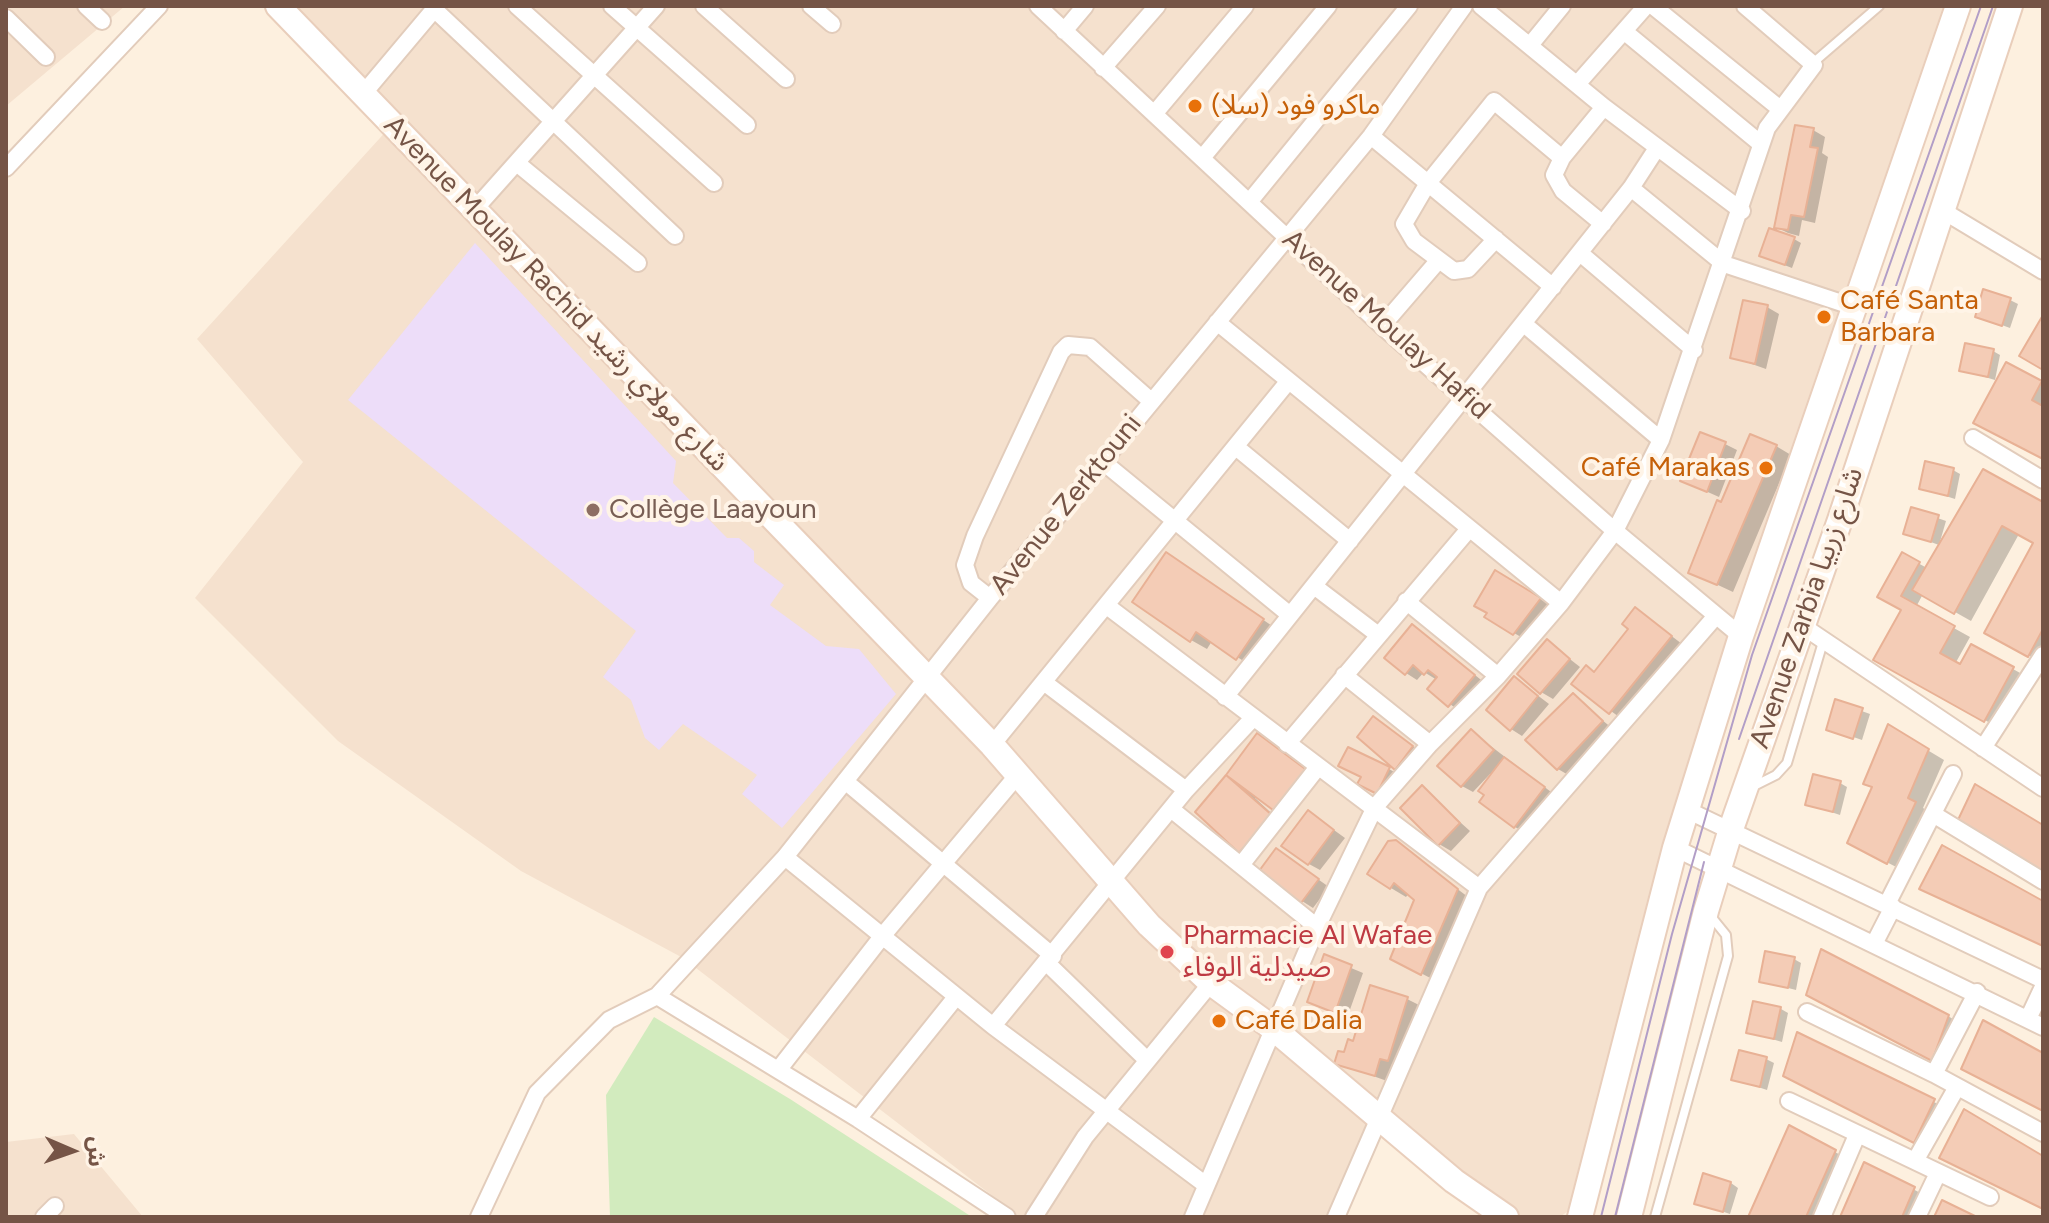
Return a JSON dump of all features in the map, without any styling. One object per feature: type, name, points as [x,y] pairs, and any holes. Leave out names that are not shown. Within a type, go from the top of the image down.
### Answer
[{"type":"main road","name":"Avenue Moulay Rachid شارع مولاي رشيد","points":[[278,6],[792,542],[992,745],[1108,882],[1211,983],[1274,1029],[1454,1181],[1506,1217]]},
{"type":"main road","name":"Avenue Zarbia شارع زربيا","points":[[1580,1217],[1675,848],[1741,636],[1958,6]]},
{"type":"main road","name":"Avenue Zarbia شارع زربيا","points":[[1629,1217],[1706,911],[1742,792],[1849,493],[1940,209],[2010,6]]},
{"type":"main road","name":"Avenue Moulay Rachid شارع مولاي رشيد","points":[[1454,1181],[1484,1217]]},
{"type":"street","points":[[86,6],[102,21]]},
{"type":"street","points":[[6,168],[159,6]]},
{"type":"street","points":[[517,6],[714,183]]},
{"type":"street","points":[[612,6],[747,125]]},
{"type":"street","points":[[475,209],[656,6]]},
{"type":"street","points":[[704,6],[786,79]]},
{"type":"street","points":[[811,6],[832,24]]},
{"type":"street","name":"Avenue Moulay Hafid","points":[[1038,6],[1382,326],[1615,531],[1741,636]]},
{"type":"street","points":[[1064,31],[1085,6]]},
{"type":"street","points":[[1103,68],[1157,6]]},
{"type":"street","points":[[1154,114],[1245,6]]},
{"type":"street","points":[[1250,201],[1409,6]]},
{"type":"street","points":[[1481,6],[1579,82],[1604,107],[1742,211]]},
{"type":"street","points":[[1531,44],[1562,6]]},
{"type":"street","points":[[1579,82],[1646,6]]},
{"type":"street","points":[[1653,6],[1779,108]]},
{"type":"street","points":[[1193,1217],[1317,927],[1375,807],[1430,744],[1498,676],[1561,603],[1615,531],[1661,440],[1742,211],[1761,144],[1779,108],[1814,62],[1745,6]]},
{"type":"street","points":[[363,94],[435,7],[675,236]]},
{"type":"street","name":"Avenue Zerktouni","points":[[657,996],[785,857],[990,598],[1371,136],[1462,7]]},
{"type":"street","points":[[1202,158],[1321,8]]},
{"type":"street","points":[[6,18],[46,57]]},
{"type":"street","points":[[1625,32],[1761,144]]},
{"type":"street","points":[[1496,239],[1468,269],[1450,270],[1404,228],[1405,217],[1428,183],[1494,101],[1562,158]]},
{"type":"street","points":[[1603,224],[1557,184],[1554,169],[1604,107]]},
{"type":"street","points":[[1371,136],[1553,287]]},
{"type":"street","points":[[1225,697],[1603,224],[1657,148]]},
{"type":"street","points":[[518,164],[638,263]]},
{"type":"street","points":[[1631,188],[1724,264],[1854,307]]},
{"type":"street","points":[[1940,209],[2043,271]]},
{"type":"street","points":[[1580,253],[1694,350]]},
{"type":"street","points":[[1382,326],[1438,261]]},
{"type":"street","points":[[1217,322],[1287,383],[1561,603]]},
{"type":"street","points":[[1524,324],[1661,440]]},
{"type":"street","points":[[990,598],[971,583],[965,565],[975,536],[1061,352],[1068,345],[1090,347],[1151,401]]},
{"type":"street","points":[[992,745],[1287,383]]},
{"type":"street","points":[[1973,438],[2043,480]]},
{"type":"street","points":[[1236,447],[1350,541]]},
{"type":"street","points":[[1102,461],[1290,615]]},
{"type":"street","points":[[1287,744],[1469,529]]},
{"type":"street","points":[[1314,586],[1377,634]]},
{"type":"street","points":[[1406,601],[1498,676]]},
{"type":"street","points":[[1107,606],[1479,888]]},
{"type":"street","points":[[1336,1217],[1479,888],[1715,617]]},
{"type":"street","points":[[1801,625],[2043,788]]},
{"type":"street","points":[[1983,748],[2043,655]]},
{"type":"street","points":[[1344,675],[1430,744]]},
{"type":"street","points":[[1045,683],[1186,790]]},
{"type":"street","points":[[993,1026],[1050,960],[1108,882],[1186,790],[1253,718]]},
{"type":"street","points":[[1241,865],[1318,767]]},
{"type":"street","points":[[1875,942],[1953,774]]},
{"type":"street","points":[[779,1069],[884,934],[1016,777]]},
{"type":"street","points":[[845,781],[1050,960],[1146,1059]]},
{"type":"street","points":[[1171,809],[1317,927]]},
{"type":"street","points":[[1687,810],[2043,980]]},
{"type":"street","points":[[1933,814],[2043,881]]},
{"type":"street","points":[[1675,848],[1875,942],[2035,1023],[2043,987]]},
{"type":"street","points":[[785,857],[884,934],[993,1026],[1206,1185]]},
{"type":"street","points":[[1034,1217],[1106,1109],[1211,983]]},
{"type":"street","points":[[1934,1074],[1977,992]]},
{"type":"street","points":[[479,1217],[537,1093],[609,1020],[657,996],[779,1069],[1007,1217]]},
{"type":"street","points":[[858,1119],[956,997]]},
{"type":"street","points":[[1807,1012],[1934,1074],[2043,1133]]},
{"type":"street","points":[[1915,1161],[1957,1087]]},
{"type":"street","points":[[1789,1101],[1990,1197]]},
{"type":"street","points":[[1822,1217],[1857,1135]]},
{"type":"street","points":[[1917,1217],[1938,1173]]},
{"type":"lane","points":[[1814,62],[1879,6]]},
{"type":"lane","points":[[1742,792],[1776,775],[1787,763],[1823,642]]},
{"type":"lane","points":[[1655,1217],[1728,956],[1726,935],[1706,911]]},
{"type":"shaded area","points":[[6,6],[125,6],[6,106]]},
{"type":"shaded area","points":[[274,6],[1959,6],[1851,306],[1572,1208],[1560,1217],[1507,1217],[1368,1121],[1327,1217],[1020,1217],[683,958],[521,871],[338,741],[195,598],[303,462],[197,339],[390,127]]},
{"type":"shaded area","name":"Collège Laayoun","points":[[475,243],[676,461],[673,483],[727,538],[739,538],[754,551],[754,562],[784,585],[770,605],[826,646],[859,649],[896,694],[782,828],[742,794],[757,775],[683,724],[659,750],[645,738],[631,700],[603,677],[636,631],[348,400]]},
{"type":"shaded area","points":[[74,1134],[143,1217],[6,1217],[6,1142]]},
{"type":"green space","points":[[654,1017],[790,1099],[972,1217],[610,1217],[606,1095]]},
{"type":"building","points":[[1795,125],[1814,128],[1810,147],[1818,148],[1804,217],[1791,215],[1788,230],[1774,228]]},
{"type":"building","points":[[1769,228],[1795,237],[1785,265],[1759,256]]},
{"type":"building","points":[[1983,289],[2011,298],[2002,326],[1975,317]]},
{"type":"building","points":[[1743,300],[1768,305],[1755,364],[1730,358]]},
{"type":"building","points":[[2043,315],[2043,370],[2019,356]]},
{"type":"building","points":[[1965,343],[1994,349],[1988,377],[1959,371]]},
{"type":"building","points":[[2006,362],[2042,381],[2032,400],[2043,406],[2043,459],[1973,423]]},
{"type":"building","points":[[1700,432],[1726,442],[1707,492],[1680,481]]},
{"type":"building","points":[[1750,434],[1777,445],[1717,585],[1688,573],[1717,500],[1721,502]]},
{"type":"building","points":[[1925,461],[1954,468],[1948,496],[1919,489]]},
{"type":"building","points":[[1983,469],[2043,502],[2043,629],[2028,657],[1984,633],[2033,543],[2002,526],[1954,614],[1912,590]]},
{"type":"building","points":[[1911,507],[1939,515],[1931,542],[1903,534]]},
{"type":"building","points":[[1166,552],[1264,619],[1236,660],[1196,632],[1190,642],[1132,602]]},
{"type":"building","points":[[1902,552],[1920,562],[1901,596],[1955,626],[1940,653],[1960,664],[1971,644],[2014,667],[1984,722],[1873,660],[1901,610],[1877,597]]},
{"type":"building","points":[[1495,570],[1541,598],[1513,635],[1484,617],[1487,613],[1474,606]]},
{"type":"building","points":[[1635,607],[1672,636],[1609,714],[1571,684],[1586,665],[1594,672],[1628,629],[1622,624]]},
{"type":"building","points":[[1412,624],[1475,675],[1448,707],[1427,689],[1437,677],[1428,670],[1424,675],[1413,665],[1405,675],[1384,658]]},
{"type":"building","points":[[1547,639],[1570,659],[1540,694],[1517,674]]},
{"type":"building","points":[[1514,676],[1538,696],[1510,731],[1486,710]]},
{"type":"building","points":[[1573,693],[1603,721],[1557,770],[1525,740]]},
{"type":"building","points":[[1835,699],[1863,708],[1853,739],[1826,730]]},
{"type":"building","points":[[1373,716],[1413,746],[1395,770],[1357,737]]},
{"type":"building","points":[[1888,724],[1929,749],[1908,798],[1916,802],[1887,864],[1847,843],[1872,787],[1863,784]]},
{"type":"building","points":[[1471,729],[1494,750],[1461,787],[1437,766]]},
{"type":"building","points":[[1257,733],[1308,771],[1277,813],[1226,775]]},
{"type":"building","points":[[1348,747],[1390,767],[1377,794],[1357,784],[1361,777],[1338,766]]},
{"type":"building","points":[[1504,757],[1545,787],[1514,828],[1479,802],[1484,795],[1478,791]]},
{"type":"building","points":[[1813,774],[1841,781],[1833,812],[1805,805]]},
{"type":"building","points":[[1226,775],[1273,816],[1239,853],[1195,812]]},
{"type":"building","points":[[1975,784],[2043,825],[2043,871],[1957,822]]},
{"type":"building","points":[[1422,785],[1460,823],[1438,846],[1400,808]]},
{"type":"building","points":[[1308,810],[1334,830],[1308,865],[1281,846]]},
{"type":"building","points":[[1396,840],[1458,889],[1421,975],[1390,959],[1414,900],[1394,883],[1390,889],[1367,874],[1388,841]]},
{"type":"building","points":[[1942,845],[2043,901],[2043,946],[1919,889]]},
{"type":"building","points":[[1276,848],[1319,879],[1301,903],[1259,871]]},
{"type":"building","points":[[1821,949],[1949,1015],[1932,1061],[1806,995]]},
{"type":"building","points":[[1765,951],[1795,957],[1788,988],[1759,982]]},
{"type":"building","points":[[1324,954],[1352,965],[1335,1013],[1307,1002]]},
{"type":"building","points":[[1370,985],[1408,997],[1388,1061],[1380,1059],[1375,1076],[1334,1064],[1338,1051],[1344,1052],[1348,1039],[1353,1041]]},
{"type":"building","points":[[1753,1001],[1781,1007],[1774,1039],[1746,1033]]},
{"type":"building","points":[[1983,1020],[2043,1053],[2043,1111],[1961,1069]]},
{"type":"building","points":[[1797,1032],[1935,1099],[1914,1143],[1783,1076]]},
{"type":"building","points":[[1739,1050],[1767,1057],[1760,1087],[1731,1080]]},
{"type":"building","points":[[1964,1109],[2043,1156],[2043,1209],[1939,1158]]},
{"type":"building","points":[[1789,1125],[1836,1150],[1806,1217],[1748,1217]]},
{"type":"building","points":[[1864,1162],[1915,1187],[1902,1217],[1840,1217]]},
{"type":"building","points":[[1703,1173],[1731,1182],[1723,1212],[1694,1204]]},
{"type":"building","points":[[1942,1200],[1977,1217],[1934,1217]]},
{"type":"tram line","points":[[1601,1217],[1672,934],[1752,655],[1981,6]]},
{"type":"tram line","points":[[1739,739],[1993,6]]},
{"type":"tram line","points":[[1615,1217],[1704,862]]},
{"type":"place","name":"ماكرو فود (سلا)","points":[[1195,106]]},
{"type":"place","name":"Café Santa Barbara","points":[[1824,317]]},
{"type":"place","name":"Café Marakas","points":[[1766,468]]},
{"type":"place","name":"Collège Laayoun","points":[[593,510]]},
{"type":"place","name":"Pharmacie Al Wafae صيدلية الوفاء","points":[[1167,952]]},
{"type":"place","name":"Café Dalia","points":[[1219,1021]]}]
